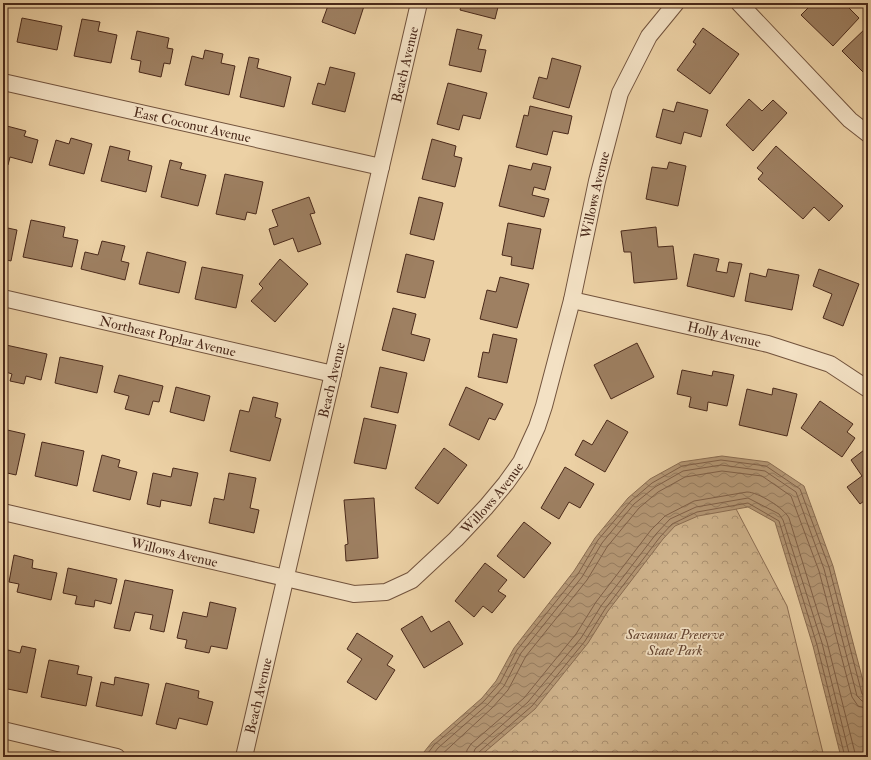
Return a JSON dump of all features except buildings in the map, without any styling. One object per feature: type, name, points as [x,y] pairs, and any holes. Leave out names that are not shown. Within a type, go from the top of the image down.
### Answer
[{"type":"street","name":"Beach Avenue","points":[[244,757],[419,3]]},
{"type":"street","name":"Willows Avenue","points":[[3,512],[354,594],[386,592],[412,580],[456,539],[506,483],[529,446],[544,406],[572,300],[597,181],[620,93],[649,36],[676,3]]},
{"type":"street","points":[[740,3],[850,120],[868,134]]},
{"type":"street","name":"East Coconut Avenue","points":[[3,82],[381,167]]},
{"type":"street","name":"Northeast Poplar Avenue","points":[[3,298],[333,374]]},
{"type":"street","name":"Holly Avenue","points":[[572,300],[768,344],[830,364],[868,389]]},
{"type":"street","points":[[3,730],[117,757]]},
{"type":"green space","name":"Savannas Preserve State Park","points":[[724,486],[787,606],[824,757],[463,757],[568,579]]},
{"type":"water","points":[[722,456],[768,462],[804,486],[833,566],[868,700],[868,757],[841,757],[813,646],[775,522],[748,507],[698,516],[675,526],[663,539],[608,611],[588,643],[535,709],[479,757],[420,757],[432,742],[482,698],[496,681],[514,648],[574,571],[595,538],[628,498],[650,479],[681,462]]}]
